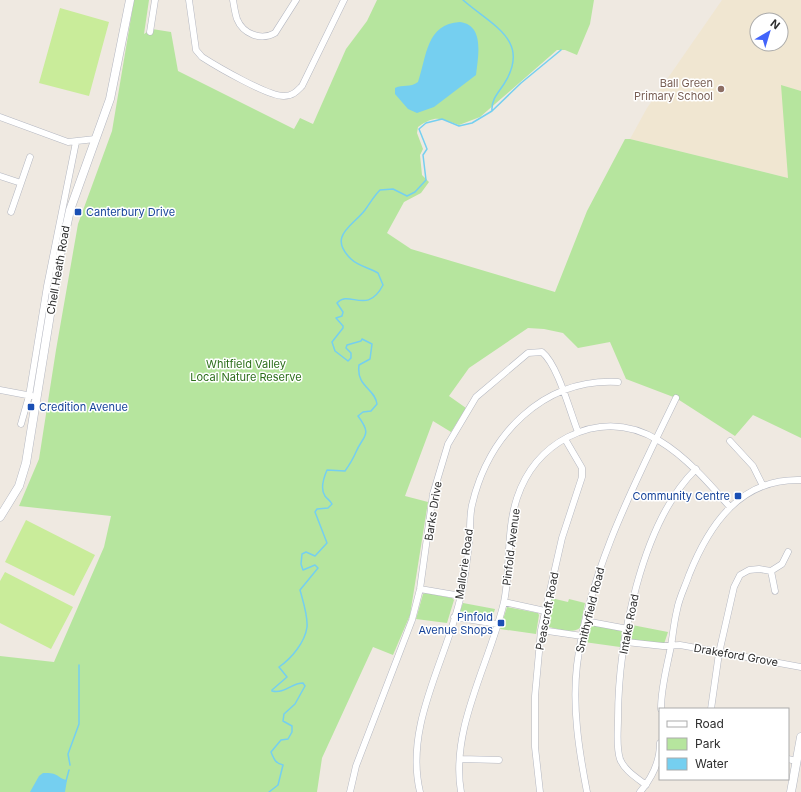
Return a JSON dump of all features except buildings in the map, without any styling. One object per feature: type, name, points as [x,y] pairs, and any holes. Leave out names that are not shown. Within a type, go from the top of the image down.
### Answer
[{"type":"street","name":"Chell Heath Road","points":[[21,424],[34,397],[58,265],[70,210],[110,99],[130,0]]},
{"type":"street","points":[[150,32],[155,0]]},
{"type":"street","points":[[189,0],[196,50],[202,57],[272,94],[285,96],[295,93],[302,86],[344,0]]},
{"type":"street","points":[[233,0],[240,26],[246,31],[260,37],[270,36],[275,33],[296,0]]},
{"type":"street","points":[[0,117],[68,142],[95,139]]},
{"type":"street","name":"Chell Heath Road","points":[[0,517],[19,486],[26,463],[46,286],[76,142]]},
{"type":"street","points":[[11,212],[30,157]]},
{"type":"street","points":[[0,176],[21,183]]},
{"type":"street","name":"Barks Drive","points":[[350,792],[356,766],[412,620],[420,589],[433,494],[448,444],[476,397],[528,352],[542,352],[548,357],[578,432]]},
{"type":"street","name":"Mallorie Road","points":[[420,792],[418,783],[418,745],[421,720],[461,596],[471,506],[480,476],[497,443],[521,415],[546,399],[581,384],[604,381],[618,382]]},
{"type":"street","points":[[0,390],[34,397]]},
{"type":"street","name":"Smithyfield Road","points":[[587,792],[580,759],[576,701],[577,666],[585,620],[605,552],[676,398]]},
{"type":"street","name":"Pinfold Avenue","points":[[461,792],[461,759],[468,712],[504,602],[513,514],[523,482],[534,464],[546,451],[578,432],[595,428],[624,428],[642,432],[670,446],[696,469],[730,507]]},
{"type":"street","name":"Peascroft Road","points":[[540,792],[535,747],[535,696],[541,630],[562,538],[582,477],[582,468],[565,439]]},
{"type":"street","points":[[730,441],[753,466],[763,486]]},
{"type":"street","name":"Intake Road","points":[[646,785],[628,770],[620,759],[618,742],[618,701],[620,671],[633,599],[646,555],[663,516],[684,481],[696,469]]},
{"type":"street","points":[[660,708],[661,689],[671,646],[677,609],[702,544],[717,520],[730,507],[748,494],[763,486],[776,482],[801,480]]},
{"type":"street","points":[[711,708],[719,652],[734,587],[740,576],[749,570],[759,569],[771,571],[782,564],[788,552]]},
{"type":"street","points":[[771,571],[772,584],[775,591]]},
{"type":"street","points":[[420,589],[461,596]]},
{"type":"street","points":[[504,602],[545,611]]},
{"type":"street","points":[[454,617],[497,624]]},
{"type":"street","points":[[585,620],[628,630]]},
{"type":"street","points":[[541,630],[582,636]]},
{"type":"street","name":"Drakeford Grove","points":[[626,642],[671,646],[680,645],[801,667]]},
{"type":"street","points":[[791,792],[792,760],[801,737]]},
{"type":"street","points":[[640,792],[646,785],[658,759],[659,751]]},
{"type":"street","points":[[461,759],[499,760]]},
{"type":"shaded area","name":"Ball Green Primary School","points":[[722,0],[801,0],[801,91],[782,86],[788,178],[630,139],[647,108]]},
{"type":"green space","name":"Whitfield Valley Local Nature Reserve","points":[[134,0],[149,0],[144,34],[152,29],[171,32],[178,71],[294,129],[300,118],[313,124],[346,49],[367,21],[377,0],[594,0],[590,24],[577,55],[565,50],[557,50],[480,117],[459,125],[434,119],[418,127],[417,133],[423,149],[420,155],[422,175],[429,182],[421,193],[404,202],[387,233],[411,249],[555,292],[587,211],[625,139],[788,178],[781,85],[801,91],[801,438],[753,415],[735,436],[676,398],[626,379],[610,342],[578,348],[563,333],[544,329],[528,328],[469,368],[449,396],[466,408],[451,432],[433,421],[405,496],[428,502],[410,615],[393,655],[373,647],[322,758],[317,792],[0,792],[0,656],[54,662],[104,547],[111,516],[19,506],[39,459],[78,224],[112,131]]},
{"type":"green space","points":[[60,8],[109,22],[89,96],[39,83]]},
{"type":"green space","points":[[26,520],[95,555],[74,596],[5,562]]},
{"type":"green space","points":[[5,572],[73,607],[51,649],[0,623],[0,581]]},
{"type":"green space","points":[[426,593],[452,598],[454,600],[447,623],[416,619],[423,594]]},
{"type":"green space","points":[[551,598],[568,602],[569,599],[585,603],[580,628],[569,631],[549,627],[546,622]]},
{"type":"green space","points":[[463,603],[495,609],[492,619],[463,617],[459,614]]},
{"type":"green space","points":[[507,607],[538,613],[536,634],[500,629]]},
{"type":"green space","points":[[589,624],[622,631],[620,647],[584,642],[587,625]]},
{"type":"green space","points":[[632,625],[668,632],[664,644],[631,640]]},
{"type":"water","points":[[460,22],[468,24],[477,35],[478,60],[476,75],[434,107],[417,113],[408,109],[395,94],[395,88],[412,85],[418,82],[426,52],[434,35],[440,29],[449,24]]},
{"type":"water","points":[[43,773],[52,773],[67,780],[65,792],[30,792],[39,776]]},
{"type":"waterway","points":[[269,792],[278,785],[283,765],[276,762],[271,752],[281,740],[288,739],[292,732],[292,726],[283,721],[284,714],[295,704],[305,686],[303,683],[299,683],[281,691],[272,691],[287,677],[279,667],[289,659],[301,644],[306,633],[306,613],[300,590],[318,568],[315,565],[303,570],[301,564],[302,554],[306,552],[315,556],[327,543],[315,512],[317,509],[328,508],[332,504],[325,496],[323,490],[323,483],[327,470],[345,471],[366,432],[363,423],[358,416],[363,412],[371,411],[377,404],[373,394],[360,378],[359,372],[359,365],[370,359],[372,344],[362,339],[361,341],[347,345],[346,348],[351,353],[351,358],[348,361],[335,351],[332,342],[343,328],[336,318],[342,316],[343,312],[337,303],[342,299],[365,301],[371,299],[377,294],[383,285],[378,273],[357,263],[344,251],[341,244],[344,232],[360,216],[380,190],[393,189],[407,196],[415,192],[426,180],[423,155],[427,149],[419,129],[426,123],[442,119],[459,126],[472,123],[492,111],[494,100],[511,69],[513,56],[511,45],[496,26],[463,0]]},
{"type":"waterway","points":[[492,111],[521,83],[561,50]]},
{"type":"waterway","points":[[70,765],[68,754],[79,724],[79,665]]},
{"type":"waterway","points":[[66,781],[69,770]]},
{"type":"place","name":"Ball Green Primary School","points":[[721,89]]},
{"type":"place","name":"Canterbury Drive","points":[[78,212]]},
{"type":"place","name":"Credition Avenue","points":[[31,407]]},
{"type":"place","name":"Community Centre","points":[[738,496]]},
{"type":"place","name":"Pinfold Avenue Shops","points":[[501,623]]}]
